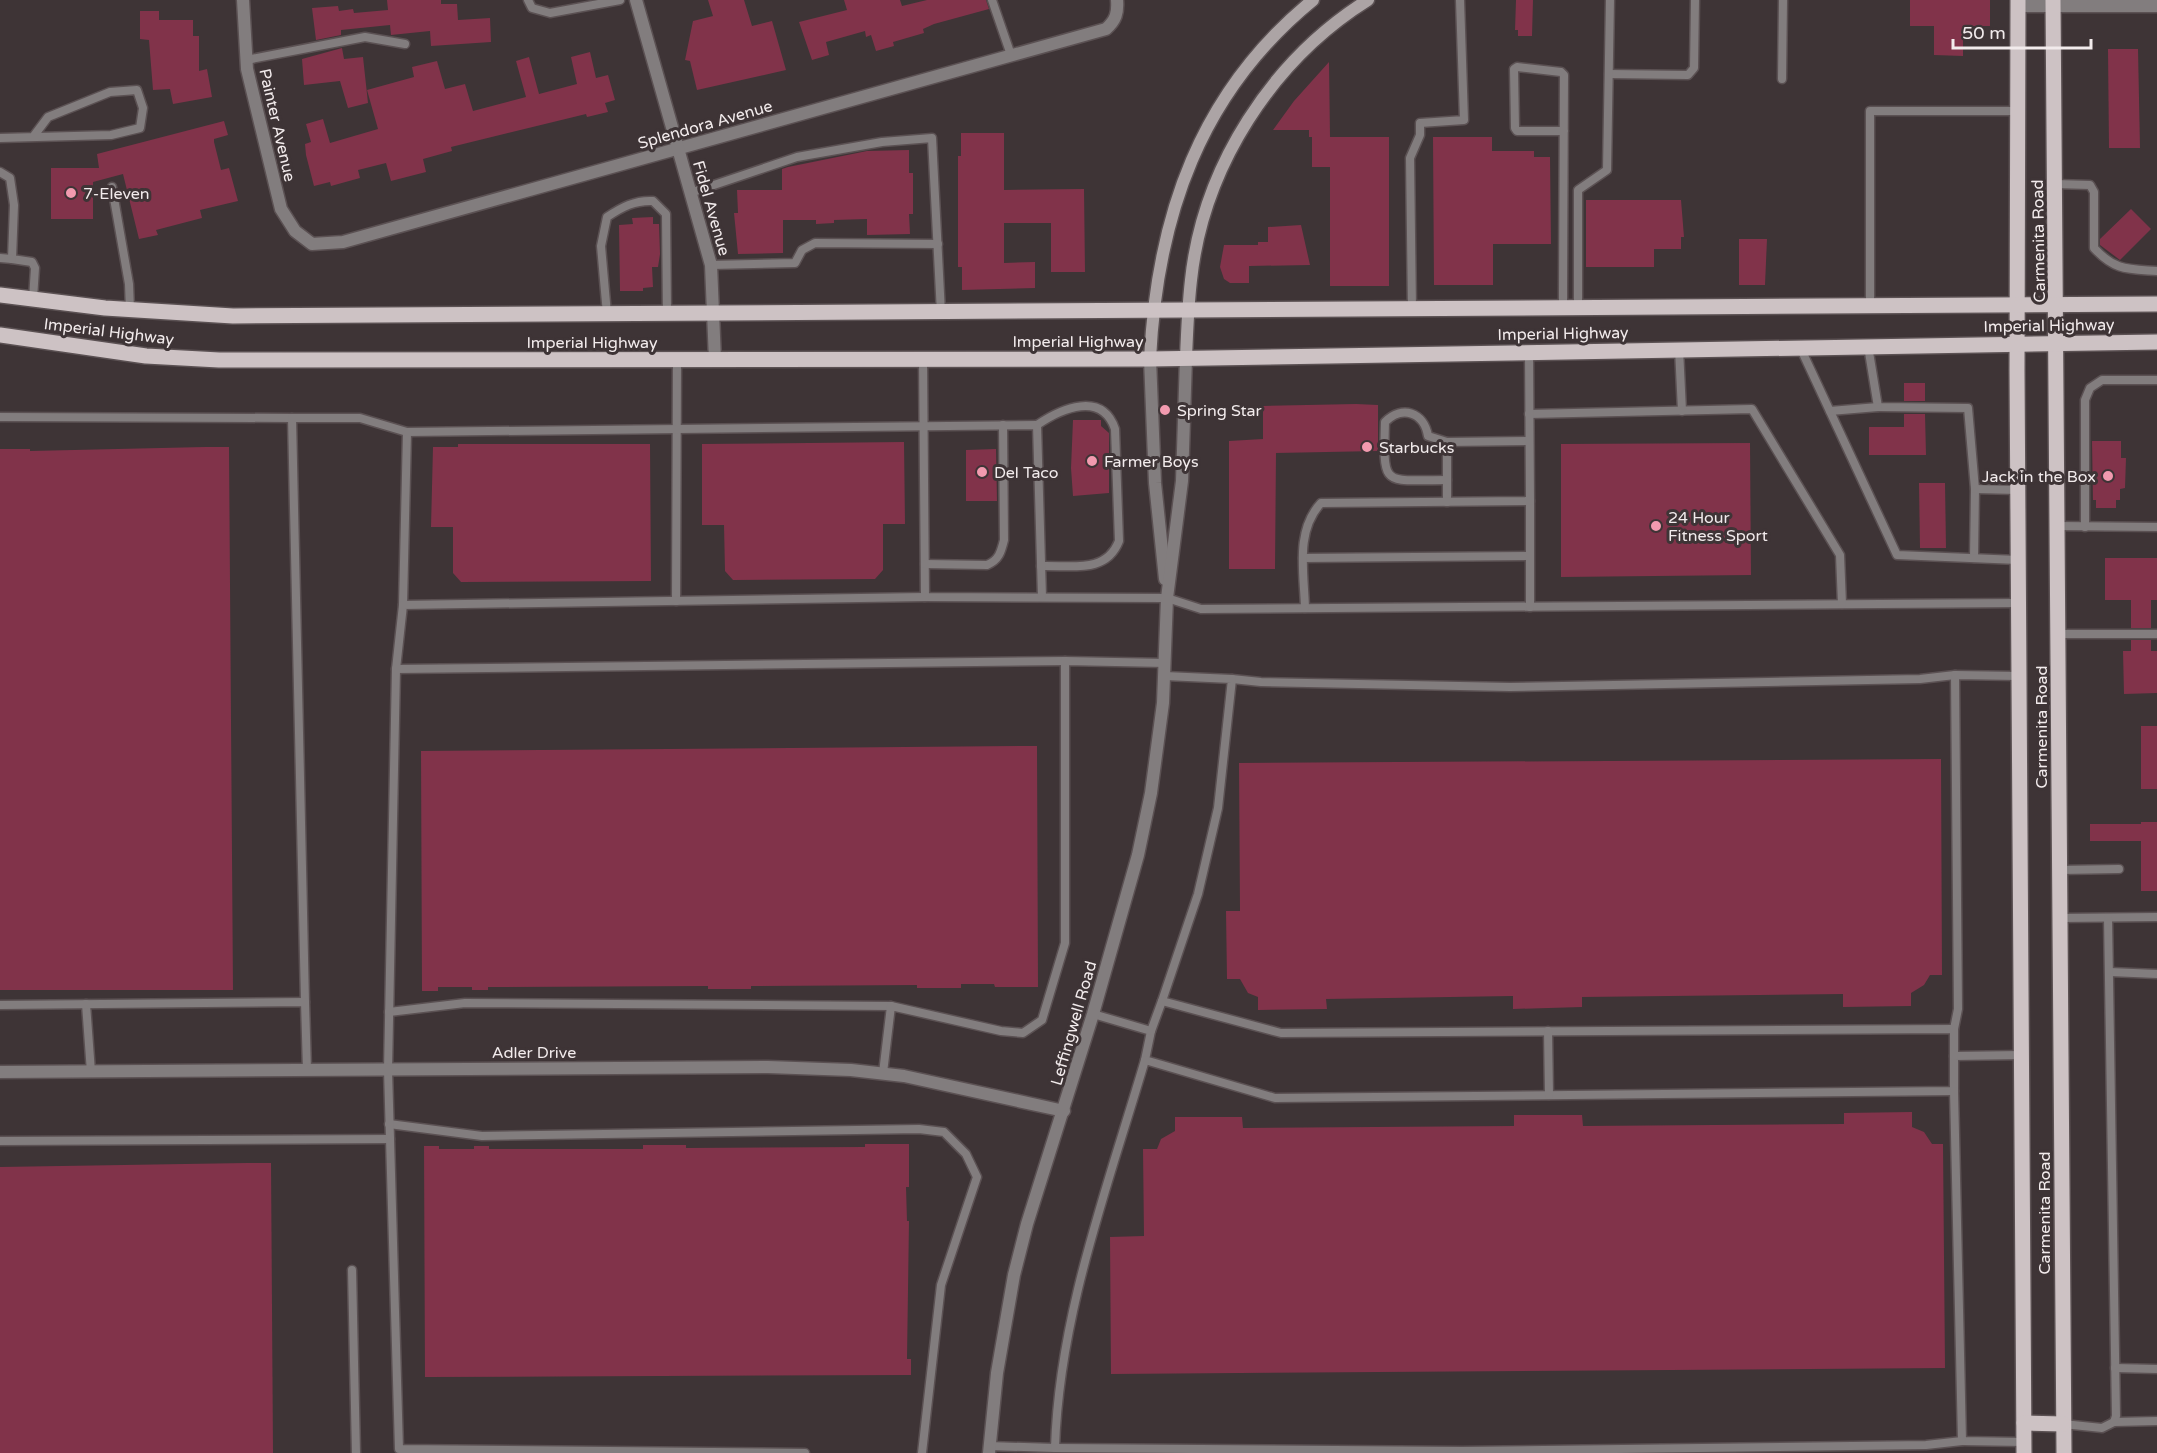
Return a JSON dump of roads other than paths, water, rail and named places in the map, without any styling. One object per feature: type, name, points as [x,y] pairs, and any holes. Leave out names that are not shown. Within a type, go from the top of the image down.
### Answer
[{"type":"main road","name":"Leffingwell Road","points":[[1150,359],[1152,311],[1170,221],[1191,158],[1211,118],[1238,76],[1257,52],[1313,0]]},
{"type":"main road","name":"Leffingwell Road","points":[[1186,358],[1191,281],[1204,217],[1230,151],[1281,75],[1339,19],[1368,0]]},
{"type":"main road","name":"Carmenita Road","points":[[2018,3],[2018,603],[2024,1447]]},
{"type":"main road","name":"Carmenita Road","points":[[2053,3],[2064,1453]]},
{"type":"main road","name":"Imperial Highway","points":[[0,295],[130,310],[232,316],[2157,304]]},
{"type":"main road","name":"Imperial Highway","points":[[0,334],[146,356],[219,360],[1150,359],[2157,342]]},
{"type":"main road","points":[[2024,1423],[2064,1424]]},
{"type":"street","name":"Painter Avenue","points":[[243,0],[246,60],[281,209],[294,231],[312,244]]},
{"type":"street","name":"Fidel Avenue","points":[[636,0],[677,149],[693,192],[711,265],[715,360]]},
{"type":"street","name":"Splendora Avenue","points":[[312,244],[343,242],[1106,29],[1115,21],[1118,10],[1117,0]]},
{"type":"street","points":[[2018,3],[2157,6]]},
{"type":"street","name":"Leffingwell Road","points":[[989,1449],[997,1373],[1014,1275],[1027,1224],[1093,1014],[1138,855],[1151,793],[1161,730],[1166,663],[1167,598],[1182,481],[1186,358]]},
{"type":"street","name":"Leffingwell Road","points":[[1150,359],[1155,483],[1167,598]]},
{"type":"street","name":"Adler Drive","points":[[0,1072],[768,1067],[883,1073],[1064,1112]]},
{"type":"lane","points":[[528,0],[532,8],[550,13],[620,0]]},
{"type":"lane","points":[[992,0],[1011,55]]},
{"type":"lane","points":[[1412,309],[1410,158],[1420,135],[1420,123],[1464,120],[1460,0]]},
{"type":"lane","points":[[1571,308],[1578,190],[1607,170],[1610,0]]},
{"type":"lane","points":[[1609,74],[1688,75],[1694,68],[1695,0]]},
{"type":"lane","points":[[1782,79],[1783,0]]},
{"type":"lane","points":[[246,60],[365,38],[405,44]]},
{"type":"lane","points":[[1564,131],[1517,131],[1514,69],[1517,67],[1561,72],[1564,75],[1571,308]]},
{"type":"lane","points":[[0,138],[111,135],[140,128],[143,108],[137,90],[110,92],[48,117],[33,137]]},
{"type":"lane","points":[[1870,306],[1870,111],[2017,111]]},
{"type":"lane","points":[[693,192],[797,157],[882,142],[932,138],[941,313]]},
{"type":"lane","points":[[0,172],[10,178],[15,206],[12,259]]},
{"type":"lane","points":[[2055,184],[2090,185],[2094,192],[2094,248],[2106,261],[2119,268],[2157,271]]},
{"type":"lane","points":[[112,187],[129,284],[130,310]]},
{"type":"lane","points":[[607,314],[601,246],[607,217],[619,208],[640,200],[653,201],[666,214],[667,314]]},
{"type":"lane","points":[[711,265],[795,263],[802,250],[815,243],[938,244]]},
{"type":"lane","points":[[0,258],[32,262],[35,268],[33,299]]},
{"type":"lane","points":[[1868,346],[1878,407]]},
{"type":"lane","points":[[1800,347],[1897,555],[2018,560]]},
{"type":"lane","points":[[1679,350],[1682,411]]},
{"type":"lane","points":[[1528,352],[1530,607]]},
{"type":"lane","points":[[923,359],[925,597]]},
{"type":"lane","points":[[676,601],[677,360]]},
{"type":"lane","points":[[2085,527],[2085,400],[2090,387],[2102,380],[2157,380]]},
{"type":"lane","points":[[0,417],[360,418],[407,432],[677,430],[1037,425],[1054,413],[1084,404],[1099,407],[1112,421],[1115,429],[1119,541],[1114,554],[1105,562],[1041,567]]},
{"type":"lane","points":[[1830,411],[1878,407],[1968,408],[1975,489],[1974,558]]},
{"type":"lane","points":[[1529,414],[1752,409],[1840,555],[1842,604]]},
{"type":"lane","points":[[1447,480],[1397,480],[1389,476],[1383,468],[1385,422],[1392,414],[1408,413],[1420,416],[1426,423],[1428,436],[1447,442],[1529,441]]},
{"type":"lane","points":[[292,418],[307,1070]]},
{"type":"lane","points":[[925,564],[987,565],[995,562],[1000,554],[1004,540],[1003,425]]},
{"type":"lane","points":[[1037,425],[1042,597]]},
{"type":"lane","points":[[407,432],[403,605],[396,669],[388,1070],[399,1449],[806,1453]]},
{"type":"lane","points":[[1447,442],[1447,502]]},
{"type":"lane","points":[[1975,489],[2018,490]]},
{"type":"lane","points":[[1305,608],[1303,541],[1311,514],[1322,503],[1530,501]]},
{"type":"lane","points":[[2058,526],[2157,528]]},
{"type":"lane","points":[[1303,558],[1529,556]]},
{"type":"lane","points":[[403,605],[925,597],[1167,598],[1201,609],[2018,603]]},
{"type":"lane","points":[[2058,634],[2157,634]]},
{"type":"lane","points":[[396,669],[1065,661],[1166,663]]},
{"type":"lane","points":[[389,1012],[465,1003],[891,1006],[1023,1033],[1042,1020],[1065,943],[1065,661]]},
{"type":"lane","points":[[1955,675],[1958,1009],[1954,1029],[1954,1091],[1962,1441]]},
{"type":"lane","points":[[1165,676],[1261,682],[1510,687],[1920,679],[1955,675],[2019,676]]},
{"type":"lane","points":[[1055,1448],[1064,1358],[1090,1245],[1145,1060],[1151,1031],[1198,894],[1218,808],[1232,679]]},
{"type":"lane","points":[[2060,870],[2119,869]]},
{"type":"lane","points":[[2060,918],[2157,918]]},
{"type":"lane","points":[[2108,918],[2114,1422]]},
{"type":"lane","points":[[2110,972],[2157,974]]},
{"type":"lane","points":[[1162,1001],[1281,1033],[1954,1029]]},
{"type":"lane","points":[[0,1005],[305,1002]]},
{"type":"lane","points":[[86,1004],[91,1072]]},
{"type":"lane","points":[[883,1073],[891,1006]]},
{"type":"lane","points":[[1093,1014],[1151,1031]]},
{"type":"lane","points":[[1548,1031],[1549,1095]]},
{"type":"lane","points":[[1954,1056],[2021,1055]]},
{"type":"lane","points":[[1145,1060],[1275,1098],[1954,1091]]},
{"type":"lane","points":[[389,1124],[482,1136],[919,1129],[944,1132],[966,1154],[977,1177],[941,1285],[922,1453]]},
{"type":"lane","points":[[0,1141],[390,1139]]},
{"type":"lane","points":[[352,1270],[356,1453]]},
{"type":"lane","points":[[2115,1368],[2157,1369]]},
{"type":"lane","points":[[2064,1424],[2102,1428],[2114,1422],[2157,1421]]},
{"type":"lane","points":[[989,1449],[1462,1451],[1926,1445],[1962,1441],[2024,1447]]},
{"type":"place","name":"7-Eleven","points":[[71,193]]},
{"type":"place","name":"Spring Star","points":[[1165,410]]},
{"type":"place","name":"Starbucks","points":[[1367,447]]},
{"type":"place","name":"Farmer Boys","points":[[1092,461]]},
{"type":"place","name":"Del Taco","points":[[982,472]]},
{"type":"place","name":"Jack in the Box","points":[[2108,476]]},
{"type":"place","name":"24 Hour Fitness Sport","points":[[1656,526]]}]
